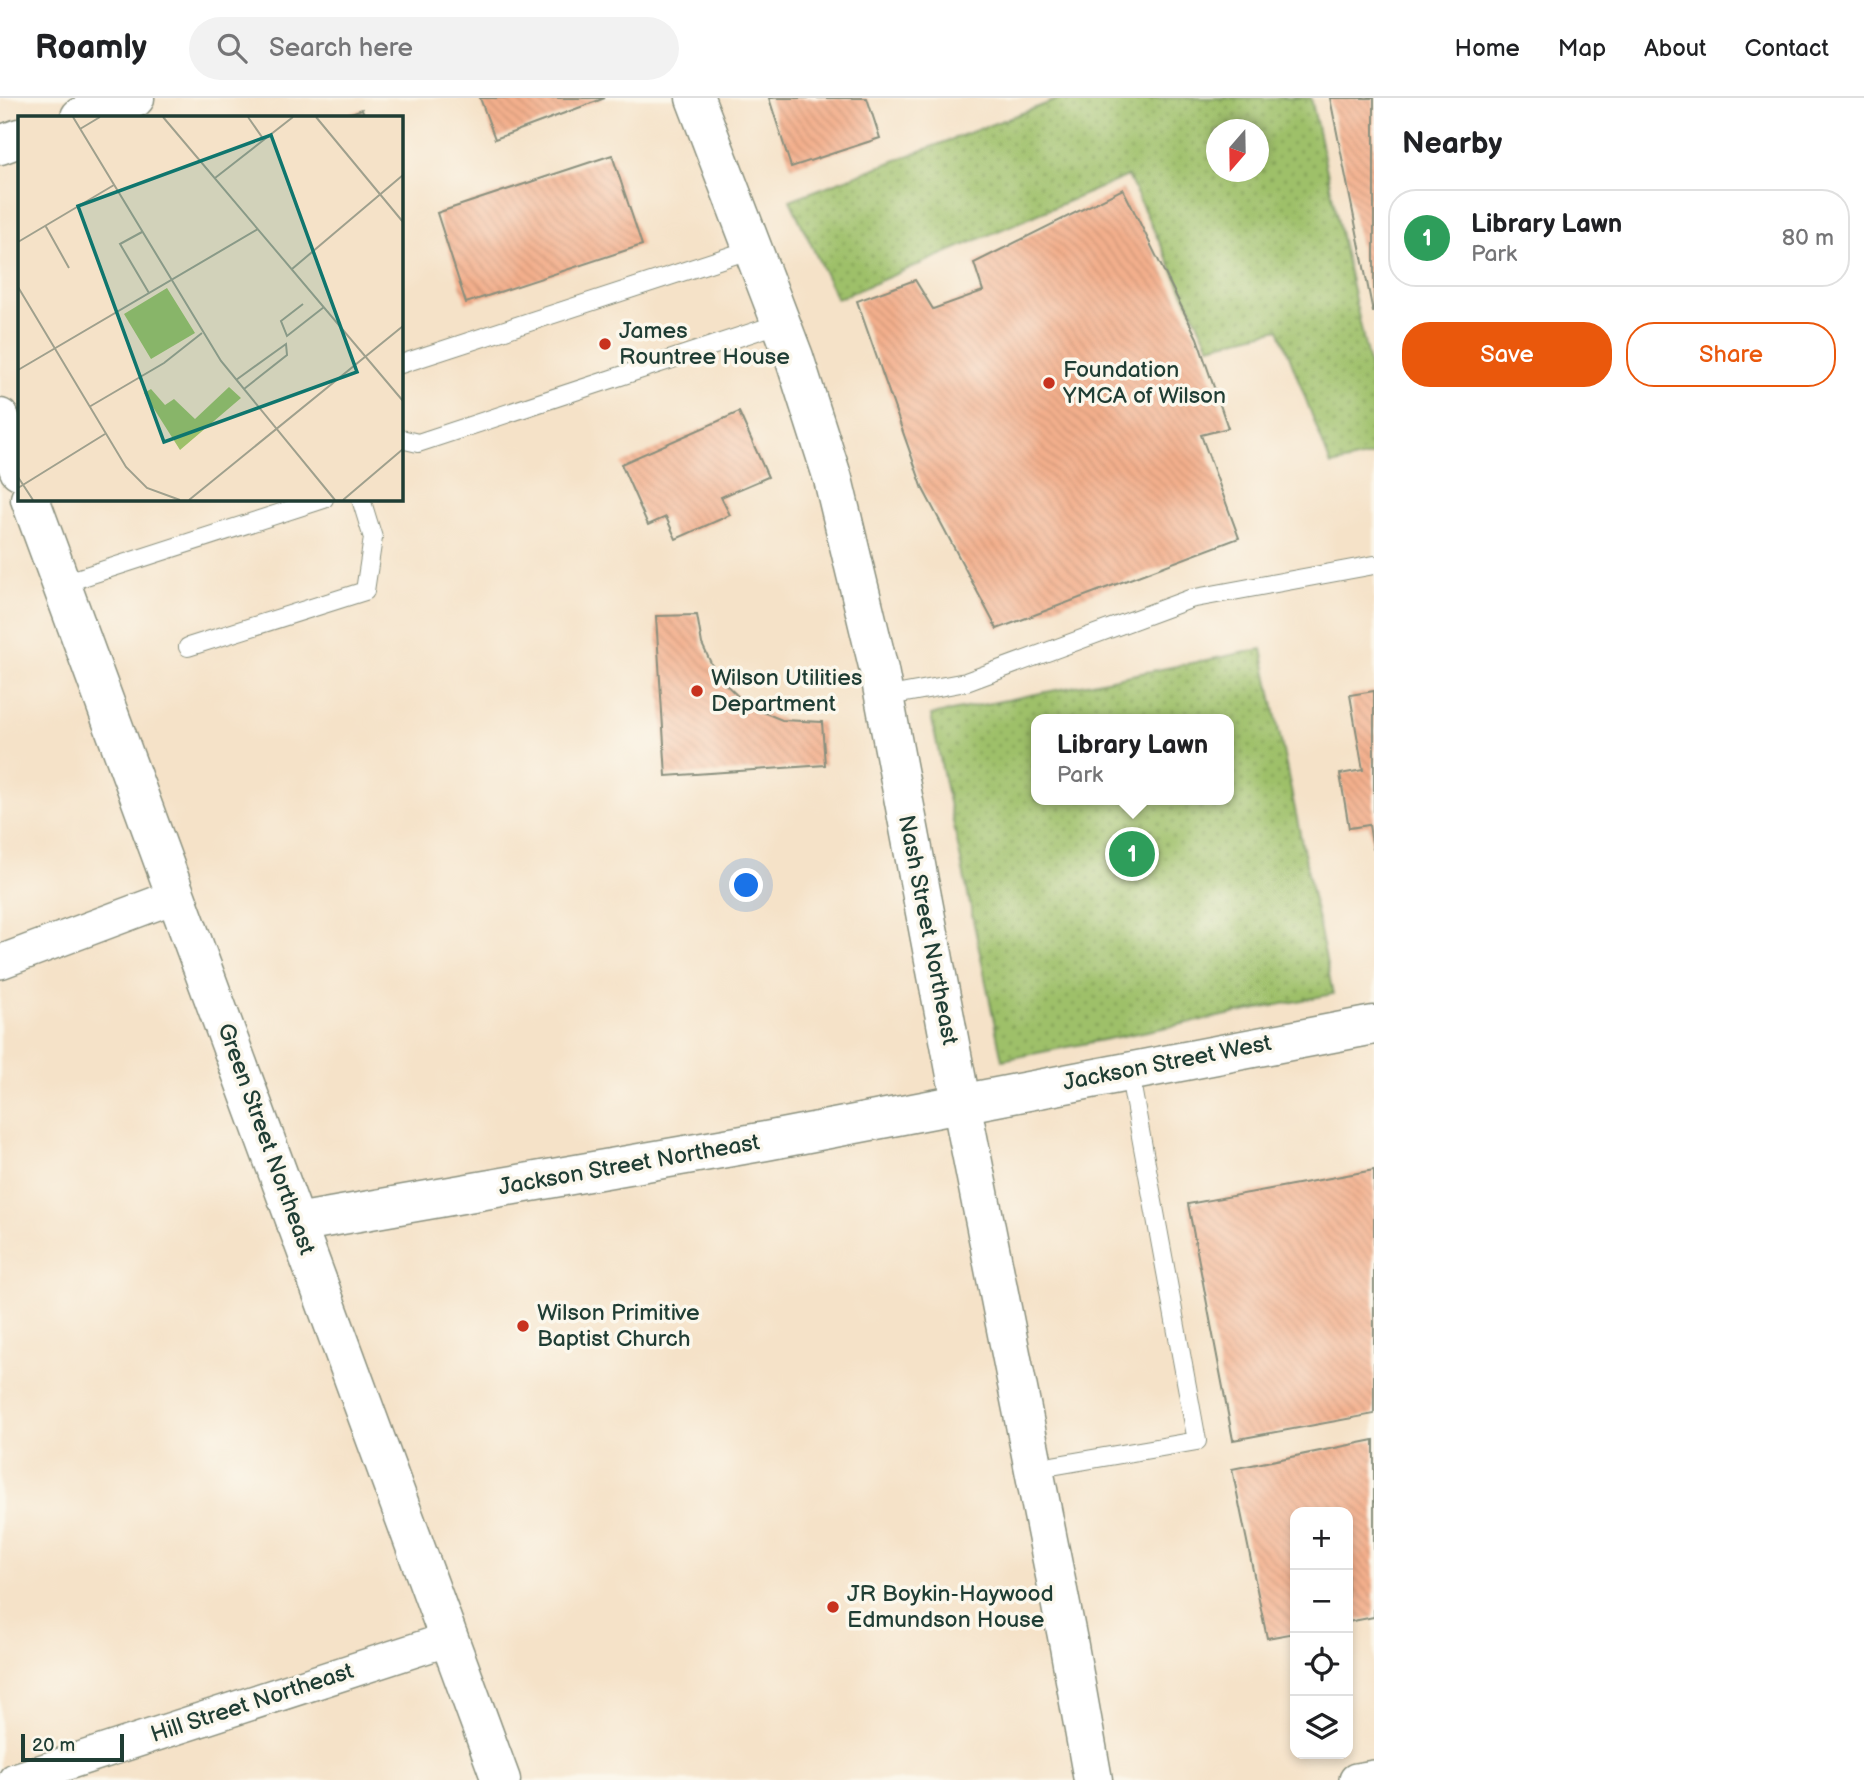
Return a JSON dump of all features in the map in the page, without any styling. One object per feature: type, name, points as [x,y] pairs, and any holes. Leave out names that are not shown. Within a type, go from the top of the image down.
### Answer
[{"type":"street","points":[[83,116],[135,98]]},
{"type":"street","name":"Nash Street Northeast","points":[[695,98],[781,323],[833,479],[884,697],[1093,1780]]},
{"type":"street","points":[[0,145],[18,138]]},
{"type":"street","points":[[0,418],[18,467]]},
{"type":"street","name":"Green Street Northeast","points":[[30,500],[501,1780]]},
{"type":"street","points":[[0,961],[176,896]]},
{"type":"street","name":"Jackson Street West","points":[[961,1102],[1374,1025]]},
{"type":"street","name":"Jackson Street Northeast","points":[[296,1223],[752,1144],[961,1102]]},
{"type":"street","name":"Hill Street Northeast","points":[[15,1780],[55,1774],[449,1639]]},
{"type":"street","points":[[1356,1780],[1374,1777]]},
{"type":"lane","points":[[402,365],[752,249]]},
{"type":"lane","points":[[402,439],[418,443],[781,323]]},
{"type":"lane","points":[[61,584],[321,500]]},
{"type":"lane","points":[[188,647],[365,591],[373,538],[361,500]]},
{"type":"lane","points":[[884,697],[965,682],[1190,599],[1374,565]]},
{"type":"lane","points":[[1034,1469],[1197,1441],[1129,1070]]},
{"type":"green space","points":[[1062,98],[1311,98],[1374,387],[1374,455],[1331,465],[1279,329],[1209,346],[1128,176],[837,299],[790,200]]},
{"type":"green space","points":[[1262,649],[1333,994],[1002,1060],[931,715]]},
{"type":"building","points":[[480,98],[605,98],[495,139]]},
{"type":"building","points":[[769,98],[867,98],[880,138],[791,167]]},
{"type":"building","points":[[1330,98],[1374,98],[1374,312],[1373,312]]},
{"type":"building","points":[[362,109],[365,116],[343,116]]},
{"type":"building","points":[[612,155],[642,245],[466,303],[437,213]]},
{"type":"building","name":"Foundation YMCA of Wilson","points":[[1123,189],[1197,338],[1228,428],[1201,435],[1239,538],[997,629],[923,489],[857,301],[915,280],[933,309],[983,291],[974,263]]},
{"type":"building","points":[[739,412],[768,477],[721,497],[730,515],[676,539],[666,517],[648,525],[621,464]]},
{"type":"building","name":"Wilson Utilities Department","points":[[697,615],[702,644],[717,676],[748,706],[782,720],[822,722],[825,765],[666,776],[656,616]]},
{"type":"building","points":[[1374,691],[1373,849],[1369,825],[1349,828],[1340,774],[1363,770],[1350,695]]},
{"type":"building","points":[[1374,1170],[1374,1414],[1233,1440],[1188,1204]]},
{"type":"building","points":[[1374,1440],[1374,1617],[1353,1621],[1353,1507],[1290,1507],[1290,1634],[1267,1638],[1232,1469]]},
{"type":"place","name":"James Rountree House","points":[[605,344]]},
{"type":"place","name":"Foundation YMCA of Wilson","points":[[1049,383]]},
{"type":"place","name":"Wilson Utilities Department","points":[[697,691]]},
{"type":"place","name":"Library Lawn","points":[[1132,854]]},
{"type":"place","name":"Wilson Primitive Baptist Church","points":[[523,1326]]},
{"type":"place","name":"JR Boykin-Haywood Edmundson House","points":[[833,1607]]}]
